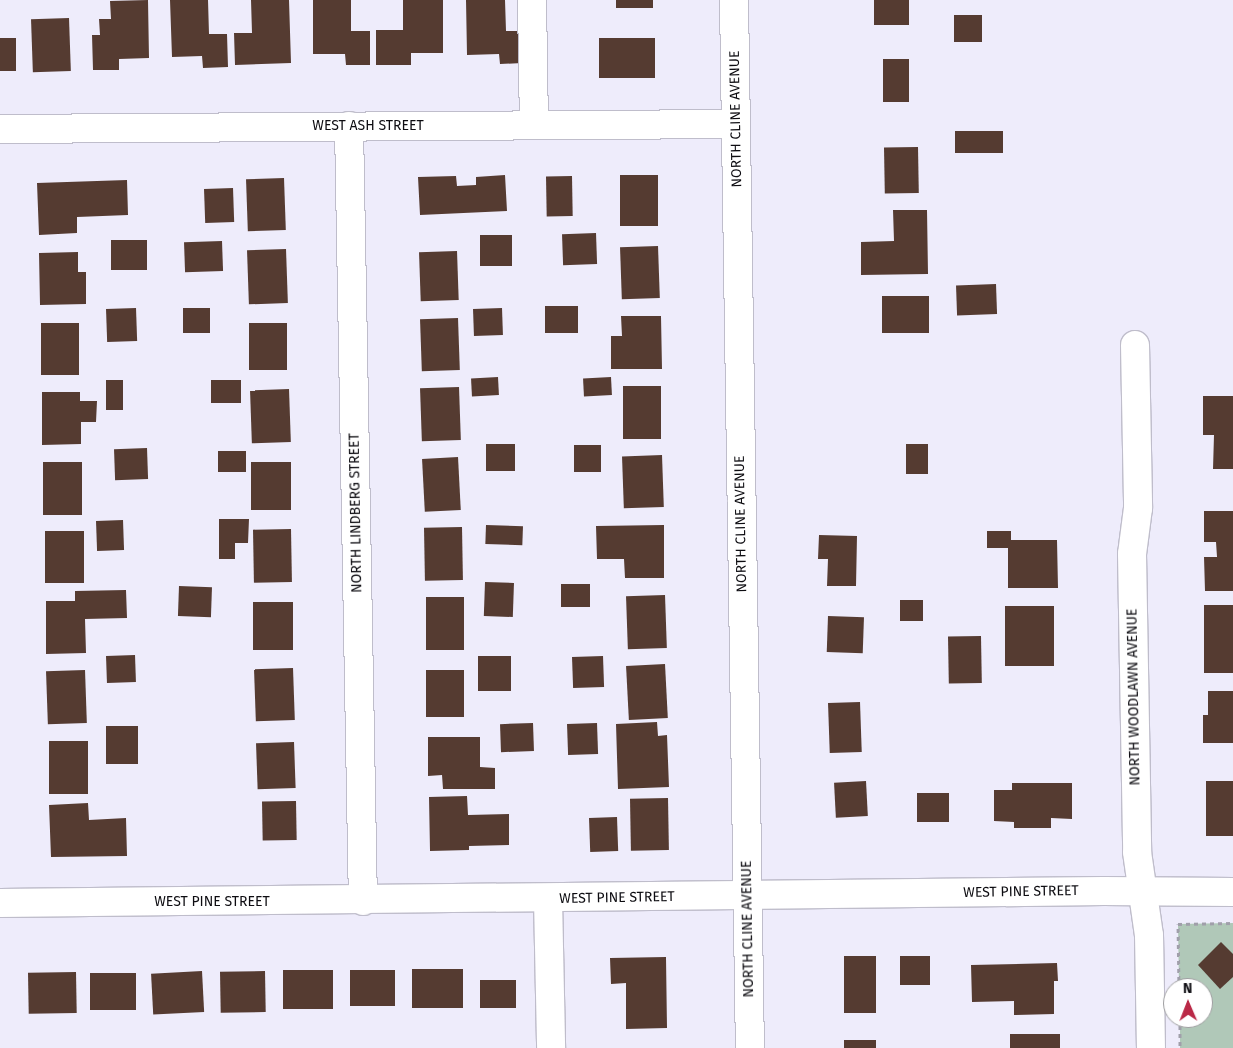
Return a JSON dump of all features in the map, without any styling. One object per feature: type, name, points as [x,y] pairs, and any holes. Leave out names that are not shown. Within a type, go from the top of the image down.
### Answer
[{"type":"street","points":[[532,0],[534,125]]},
{"type":"street","name":"NORTH CLINE AVENUE","points":[[734,0],[750,1048]]},
{"type":"street","name":"WEST ASH STREET","points":[[0,128],[736,124]]},
{"type":"street","name":"NORTH LINDBERG STREET","points":[[350,126],[363,900]]},
{"type":"street","name":"NORTH WOODLAWN AVENUE","points":[[1135,345],[1138,508],[1132,554],[1137,852],[1149,935],[1150,1048]]},
{"type":"street","name":"WEST PINE STREET","points":[[0,903],[1233,892]]},
{"type":"street","points":[[548,899],[551,1048]]},
{"type":"path","points":[[1179,978],[1178,924],[1233,923]]},
{"type":"path","points":[[1180,1028],[1180,1048]]},
{"type":"green space","points":[[1233,923],[1233,1048],[1180,1048],[1180,1028],[1213,1028],[1213,978],[1179,978],[1178,924]]},
{"type":"building","points":[[148,0],[149,58],[119,59],[119,70],[93,70],[92,35],[100,35],[99,19],[111,19],[110,1]]},
{"type":"building","points":[[170,0],[208,0],[209,34],[227,34],[228,67],[203,68],[202,56],[172,57]]},
{"type":"building","points":[[251,0],[289,0],[291,63],[235,65],[234,33],[252,33]]},
{"type":"building","points":[[313,0],[351,0],[351,31],[370,31],[370,65],[346,65],[345,54],[313,54]]},
{"type":"building","points":[[403,0],[443,0],[443,53],[411,53],[411,65],[376,65],[376,30],[403,30]]},
{"type":"building","points":[[466,0],[505,0],[506,31],[521,31],[522,63],[500,64],[499,54],[467,55]]},
{"type":"building","points":[[616,0],[653,0],[653,8],[616,8]]},
{"type":"building","points":[[874,0],[909,0],[909,25],[874,25]]},
{"type":"building","points":[[954,15],[982,15],[982,42],[954,42]]},
{"type":"building","points":[[69,18],[71,71],[33,72],[31,19]]},
{"type":"building","points":[[0,38],[16,38],[16,71],[0,71]]},
{"type":"building","points":[[599,38],[655,38],[655,78],[599,78]]},
{"type":"building","points":[[883,59],[909,59],[909,102],[883,102]]},
{"type":"building","points":[[955,131],[1003,131],[1003,153],[955,153]]},
{"type":"building","points":[[918,147],[919,193],[885,194],[884,148]]},
{"type":"building","points":[[505,175],[507,211],[420,215],[418,177],[456,176],[457,186],[476,185],[476,177]]},
{"type":"building","points":[[620,175],[658,175],[658,226],[620,226]]},
{"type":"building","points":[[546,176],[572,176],[573,216],[547,216]]},
{"type":"building","points":[[284,178],[286,230],[248,231],[246,179]]},
{"type":"building","points":[[127,180],[128,215],[77,217],[77,233],[39,235],[37,183]]},
{"type":"building","points":[[233,188],[234,222],[205,223],[204,189]]},
{"type":"building","points":[[893,210],[927,210],[928,274],[861,275],[861,242],[894,241]]},
{"type":"building","points":[[596,233],[597,264],[563,265],[562,234]]},
{"type":"building","points":[[480,235],[512,235],[512,266],[480,266]]},
{"type":"building","points":[[111,240],[147,240],[147,270],[111,270]]},
{"type":"building","points":[[222,241],[223,271],[185,272],[184,242]]},
{"type":"building","points":[[658,246],[660,298],[622,299],[620,247]]},
{"type":"building","points":[[286,249],[288,303],[249,304],[247,250]]},
{"type":"building","points":[[457,251],[459,300],[421,301],[419,252]]},
{"type":"building","points":[[78,252],[78,272],[86,272],[86,304],[40,305],[39,253]]},
{"type":"building","points":[[996,284],[997,314],[957,315],[956,285]]},
{"type":"building","points":[[882,296],[929,296],[929,333],[882,333]]},
{"type":"building","points":[[545,306],[578,306],[578,333],[545,333]]},
{"type":"building","points":[[136,308],[137,341],[107,342],[106,309]]},
{"type":"building","points":[[183,308],[210,308],[210,333],[183,333]]},
{"type":"building","points":[[502,308],[503,335],[474,336],[473,309]]},
{"type":"building","points":[[621,316],[661,316],[662,369],[611,369],[611,336],[622,336]]},
{"type":"building","points":[[458,318],[460,370],[422,371],[420,319]]},
{"type":"building","points":[[41,323],[79,323],[79,375],[41,375]]},
{"type":"building","points":[[249,323],[287,323],[287,370],[249,370]]},
{"type":"building","points":[[498,377],[499,395],[472,396],[471,378]]},
{"type":"building","points":[[611,377],[612,395],[584,396],[583,378]]},
{"type":"building","points":[[106,380],[123,380],[123,410],[106,410]]},
{"type":"building","points":[[211,380],[241,380],[241,403],[211,403]]},
{"type":"building","points":[[623,386],[661,386],[661,439],[623,439]]},
{"type":"building","points":[[459,387],[461,440],[422,441],[420,388]]},
{"type":"building","points":[[289,389],[291,442],[252,443],[250,390]]},
{"type":"building","points":[[42,392],[80,392],[80,401],[97,401],[96,422],[81,422],[81,444],[42,445]]},
{"type":"building","points":[[1203,396],[1233,396],[1233,469],[1213,469],[1214,435],[1203,435]]},
{"type":"building","points":[[486,444],[515,444],[515,471],[486,471]]},
{"type":"building","points":[[906,444],[928,444],[928,474],[906,474]]},
{"type":"building","points":[[574,445],[601,445],[601,472],[574,472]]},
{"type":"building","points":[[147,448],[148,479],[115,480],[114,449]]},
{"type":"building","points":[[218,451],[246,451],[246,472],[218,472]]},
{"type":"building","points":[[662,455],[664,507],[624,508],[622,456]]},
{"type":"building","points":[[458,457],[461,510],[425,512],[422,459]]},
{"type":"building","points":[[43,462],[82,462],[82,515],[43,515]]},
{"type":"building","points":[[251,462],[291,462],[291,510],[251,510]]},
{"type":"building","points":[[1204,511],[1233,511],[1233,591],[1205,591],[1204,557],[1217,557],[1216,542],[1204,542]]},
{"type":"building","points":[[219,519],[249,519],[248,543],[235,543],[235,559],[219,559]]},
{"type":"building","points":[[123,520],[124,550],[97,551],[96,521]]},
{"type":"building","points":[[486,525],[523,526],[522,545],[485,544]]},
{"type":"building","points":[[664,525],[664,578],[625,578],[624,559],[597,559],[596,526]]},
{"type":"building","points":[[462,527],[463,580],[425,581],[424,528]]},
{"type":"building","points":[[291,529],[292,582],[254,583],[253,530]]},
{"type":"building","points":[[45,531],[84,531],[84,583],[45,583]]},
{"type":"building","points":[[987,531],[1011,531],[1011,540],[1057,540],[1058,588],[1008,588],[1008,548],[987,548]]},
{"type":"building","points":[[819,535],[857,536],[856,586],[827,586],[828,559],[818,559]]},
{"type":"building","points":[[485,582],[514,583],[513,617],[484,616]]},
{"type":"building","points":[[561,584],[590,584],[590,607],[561,607]]},
{"type":"building","points":[[179,586],[212,587],[211,617],[178,616]]},
{"type":"building","points":[[126,590],[127,618],[85,619],[86,653],[46,654],[46,601],[75,601],[75,591]]},
{"type":"building","points":[[665,595],[667,648],[628,649],[626,596]]},
{"type":"building","points":[[426,597],[464,597],[464,650],[426,650]]},
{"type":"building","points":[[900,600],[923,600],[923,621],[900,621]]},
{"type":"building","points":[[253,602],[293,602],[293,650],[253,650]]},
{"type":"building","points":[[1204,605],[1233,605],[1233,673],[1204,673]]},
{"type":"building","points":[[1005,606],[1054,606],[1054,666],[1005,666]]},
{"type":"building","points":[[828,616],[864,617],[863,653],[827,652]]},
{"type":"building","points":[[981,636],[982,683],[949,684],[948,637]]},
{"type":"building","points":[[135,655],[136,682],[107,683],[106,656]]},
{"type":"building","points":[[478,656],[511,656],[511,691],[478,691]]},
{"type":"building","points":[[603,656],[604,687],[573,688],[572,657]]},
{"type":"building","points":[[665,664],[668,718],[629,720],[626,666]]},
{"type":"building","points":[[293,668],[295,720],[256,721],[254,669]]},
{"type":"building","points":[[85,670],[87,723],[48,724],[46,671]]},
{"type":"building","points":[[426,670],[464,670],[464,717],[426,717]]},
{"type":"building","points":[[1208,691],[1233,691],[1233,743],[1203,743],[1203,715],[1208,715]]},
{"type":"building","points":[[860,702],[862,752],[830,753],[828,703]]},
{"type":"building","points":[[657,722],[658,736],[667,735],[669,787],[618,789],[616,724]]},
{"type":"building","points":[[533,723],[534,751],[501,752],[500,724]]},
{"type":"building","points":[[597,723],[598,754],[568,755],[567,724]]},
{"type":"building","points":[[106,726],[138,726],[138,764],[106,764]]},
{"type":"building","points":[[428,737],[480,737],[480,767],[495,768],[495,789],[443,789],[442,775],[428,776]]},
{"type":"building","points":[[49,741],[88,741],[88,794],[49,794]]},
{"type":"building","points":[[294,742],[296,788],[258,789],[256,743]]},
{"type":"building","points":[[866,781],[868,816],[836,818],[834,783]]},
{"type":"building","points":[[1206,781],[1233,781],[1233,836],[1206,836]]},
{"type":"building","points":[[1012,783],[1072,783],[1072,819],[1051,818],[1051,828],[1014,828],[1014,822],[994,821],[994,790],[1012,790]]},
{"type":"building","points":[[917,793],[949,793],[949,822],[917,822]]},
{"type":"building","points":[[467,796],[468,815],[509,814],[509,845],[469,846],[469,850],[430,851],[429,797]]},
{"type":"building","points":[[668,798],[669,850],[631,851],[630,799]]},
{"type":"building","points":[[296,801],[297,840],[263,841],[262,802]]},
{"type":"building","points":[[88,803],[89,820],[126,818],[127,856],[51,857],[49,805]]},
{"type":"building","points":[[617,817],[618,851],[590,852],[589,818]]},
{"type":"building","points":[[1221,942],[1233,954],[1233,977],[1220,989],[1213,981],[1213,978],[1210,978],[1198,965]]},
{"type":"building","points":[[844,956],[876,956],[876,1013],[844,1013]]},
{"type":"building","points":[[900,956],[930,956],[930,985],[900,985]]},
{"type":"building","points":[[666,957],[667,1028],[626,1029],[626,983],[611,984],[610,958]]},
{"type":"building","points":[[1057,963],[1058,981],[1054,981],[1054,1014],[1014,1015],[1014,1001],[972,1002],[971,965]]},
{"type":"building","points":[[412,969],[463,969],[463,1008],[412,1008]]},
{"type":"building","points":[[283,970],[333,970],[333,1009],[283,1009]]},
{"type":"building","points":[[350,970],[395,970],[395,1006],[350,1006]]},
{"type":"building","points":[[202,971],[204,1012],[153,1015],[151,974]]},
{"type":"building","points":[[265,971],[266,1012],[221,1013],[220,972]]},
{"type":"building","points":[[76,972],[77,1013],[29,1014],[28,973]]},
{"type":"building","points":[[90,973],[136,973],[136,1010],[90,1010]]},
{"type":"building","points":[[480,980],[516,980],[516,1008],[480,1008]]},
{"type":"building","points":[[1010,1034],[1060,1034],[1060,1048],[1010,1048]]},
{"type":"building","points":[[844,1040],[876,1040],[876,1048],[844,1048]]}]
